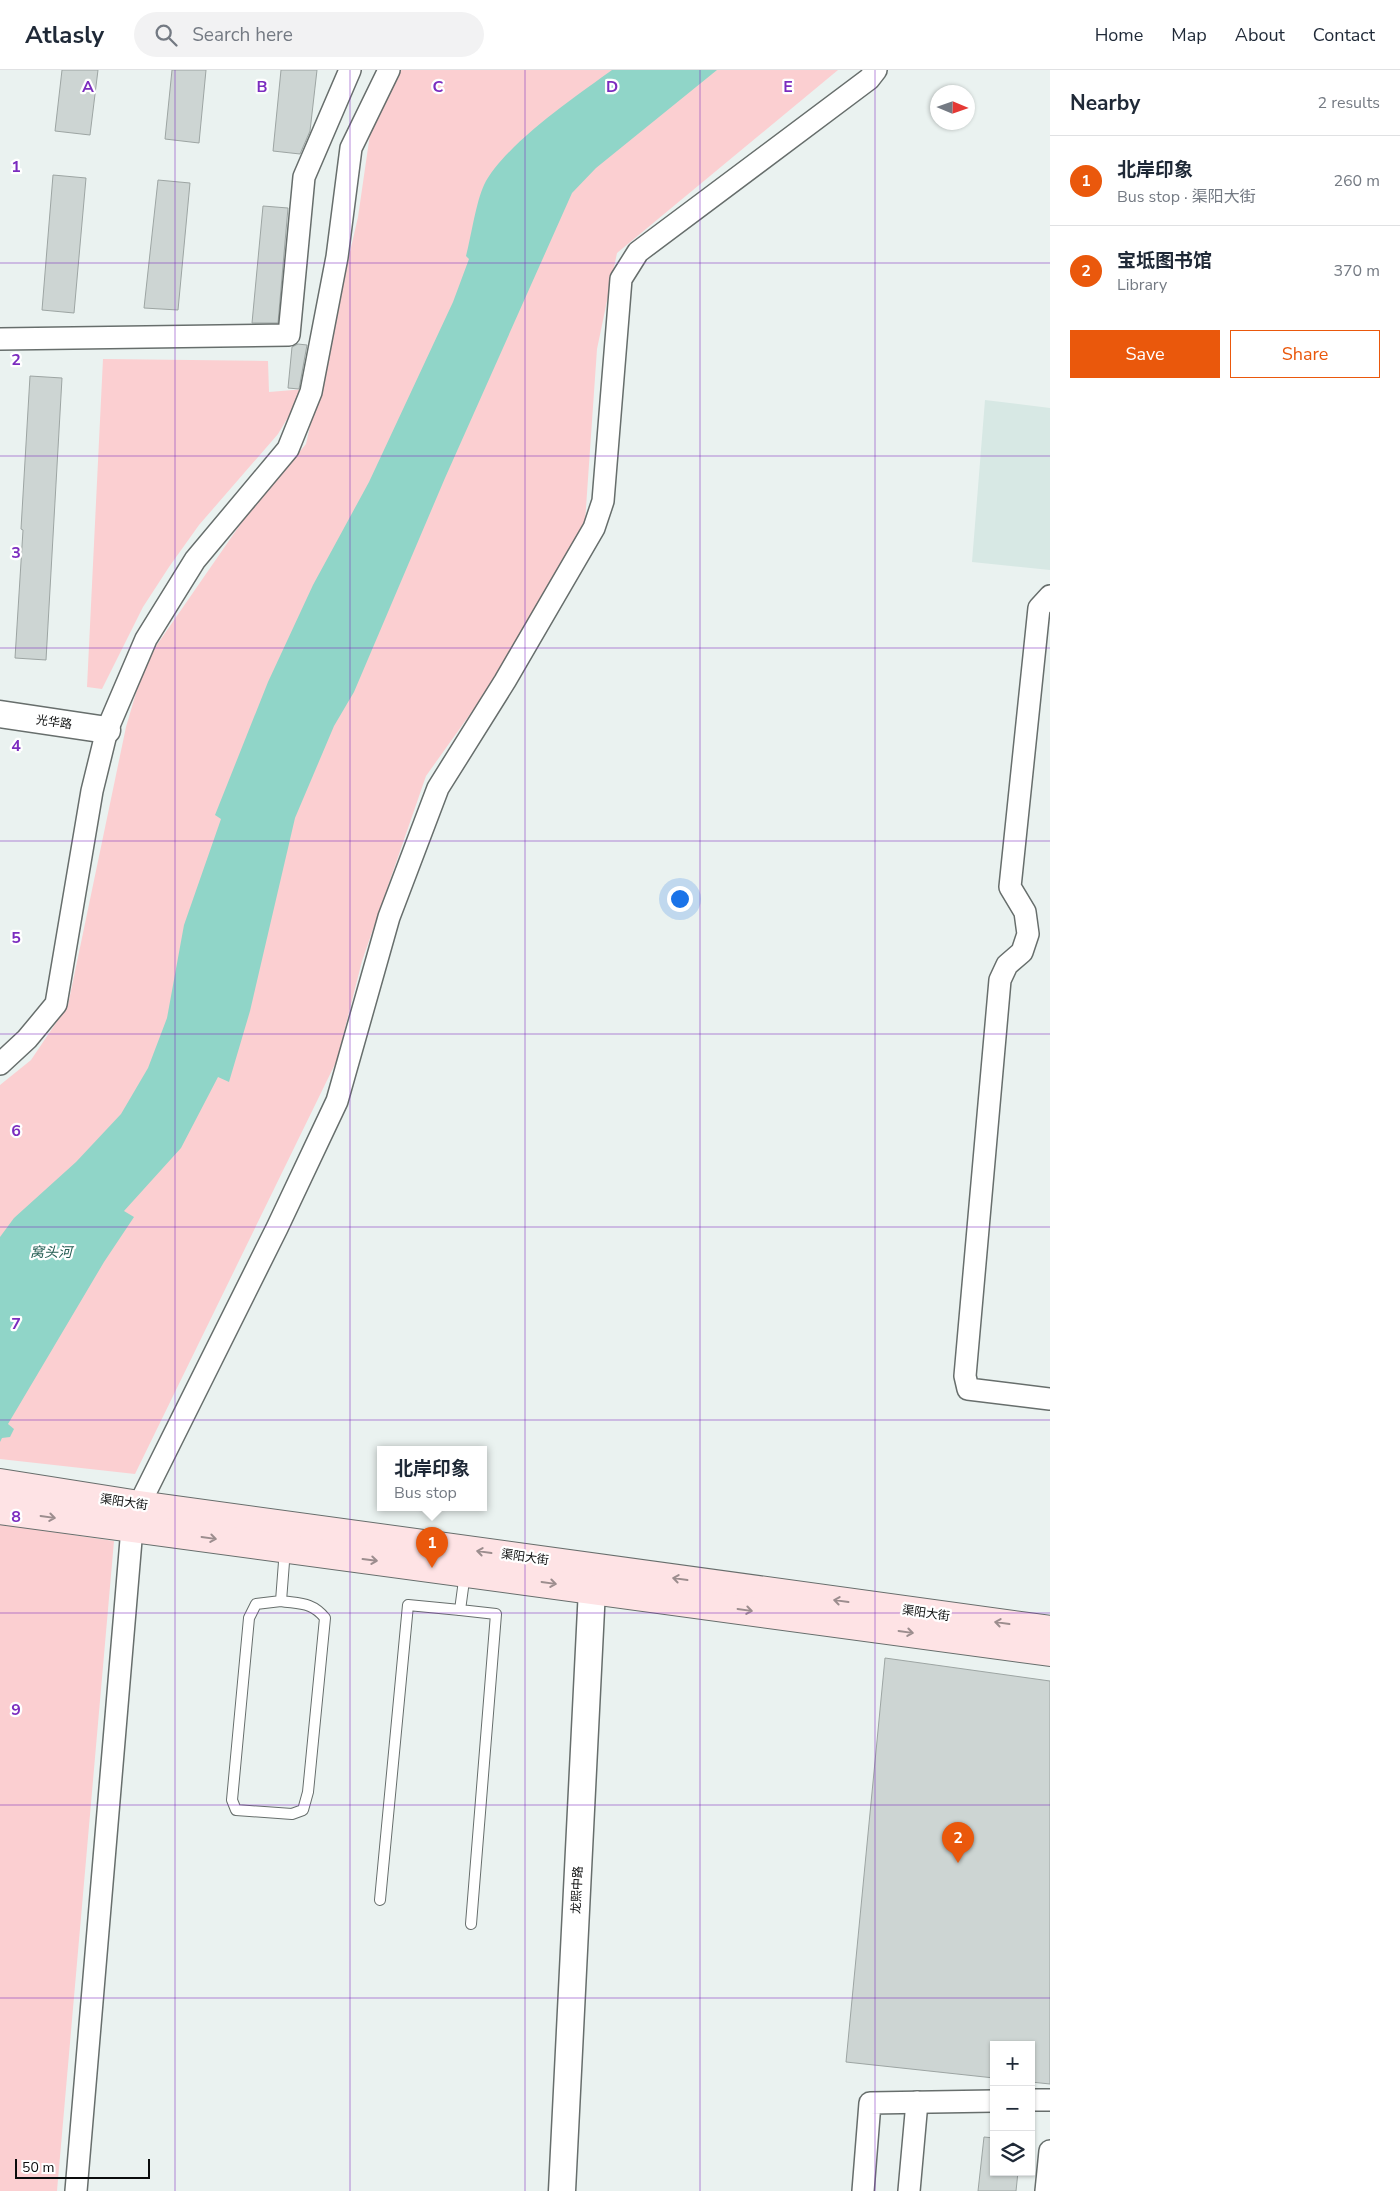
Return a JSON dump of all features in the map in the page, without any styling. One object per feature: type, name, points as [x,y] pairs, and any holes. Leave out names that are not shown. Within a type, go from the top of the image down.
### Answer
[{"type":"main road","name":"渠阳大街","points":[[0,1483],[136,1516],[285,1548],[1050,1652]]},
{"type":"main road","name":"渠阳大街","points":[[0,1510],[136,1516],[1050,1630]]},
{"type":"street","points":[[0,339],[289,336],[304,177],[350,70]]},
{"type":"street","points":[[0,1064],[27,1039],[56,1004],[92,790],[107,730],[146,639],[196,560],[288,449],[311,392],[337,257],[352,148],[389,70]]},
{"type":"street","points":[[76,2191],[136,1516],[337,1101],[389,917],[438,788],[505,681],[594,528],[603,500],[621,278],[638,252],[870,79],[876,70]]},
{"type":"street","points":[[1050,596],[1039,608],[1010,887],[1025,912],[1028,934],[1022,952],[1007,965],[1000,980],[965,1376],[968,1389],[1050,1399]]},
{"type":"street","name":"光华路","points":[[0,714],[107,730]]},
{"type":"street","name":"龙熙中路","points":[[562,2191],[592,1589]]},
{"type":"street","points":[[1035,2100],[1050,2100]]},
{"type":"street","points":[[863,2191],[870,2103],[990,2101]]},
{"type":"street","points":[[910,2191],[917,2102]]},
{"type":"street","points":[[1046,2191],[1050,2151]]},
{"type":"lane","points":[[281,1601],[285,1548]]},
{"type":"lane","points":[[460,1610],[465,1572]]},
{"type":"lane","points":[[281,1601],[308,1605],[317,1609],[324,1618],[308,1792],[303,1810],[292,1814],[236,1810],[232,1800],[249,1618],[256,1604],[281,1601]]},
{"type":"lane","points":[[380,1900],[408,1605],[496,1614],[471,1924]]},
{"type":"shaded area","points":[[399,70],[838,70],[617,253],[597,349],[585,522],[493,682],[426,776],[362,961],[337,1060],[135,1474],[0,1459],[0,1085],[31,1060],[68,1005],[126,727],[145,662],[244,519],[306,444],[358,217],[370,134]]},
{"type":"shaded area","points":[[103,359],[268,361],[269,392],[305,389],[278,434],[199,525],[169,567],[143,607],[102,689],[87,687]]},
{"type":"shaded area","points":[[985,400],[1050,408],[1050,570],[972,562]]},
{"type":"shaded area","points":[[0,1524],[114,1541],[57,2191],[0,2191]]},
{"type":"water","name":"窝头河","points":[[612,70],[717,70],[596,168],[572,193],[445,478],[354,692],[334,726],[295,818],[250,1011],[229,1082],[218,1077],[181,1148],[124,1211],[134,1217],[104,1262],[8,1424],[14,1429],[10,1437],[2,1438],[0,1442],[0,1237],[14,1218],[76,1162],[121,1114],[148,1068],[167,1018],[184,925],[221,819],[215,815],[268,682],[313,585],[369,482],[453,302],[469,259],[466,256],[476,210],[484,185],[493,170],[523,138]]},
{"type":"building","points":[[62,70],[98,70],[90,135],[55,131]]},
{"type":"building","points":[[172,70],[206,70],[199,143],[165,139]]},
{"type":"building","points":[[281,70],[317,70],[310,131],[300,154],[273,151]]},
{"type":"building","points":[[53,175],[86,178],[74,313],[42,310]]},
{"type":"building","points":[[158,180],[190,183],[178,310],[144,308]]},
{"type":"building","points":[[263,206],[288,208],[278,323],[252,323]]},
{"type":"building","points":[[298,344],[307,345],[299,389],[288,388],[292,347]]},
{"type":"building","points":[[30,376],[62,378],[46,660],[15,658]]},
{"type":"building","points":[[885,1658],[1050,1681],[1050,2084],[1035,2082],[1035,2041],[990,2041],[990,2078],[846,2062]]},
{"type":"building","points":[[984,2137],[990,2138],[990,2176],[1018,2176],[1016,2191],[978,2191]]},
{"type":"place","name":"北岸印象","points":[[432,1568]]},
{"type":"place","name":"宝坻图书馆","points":[[958,1863]]}]
